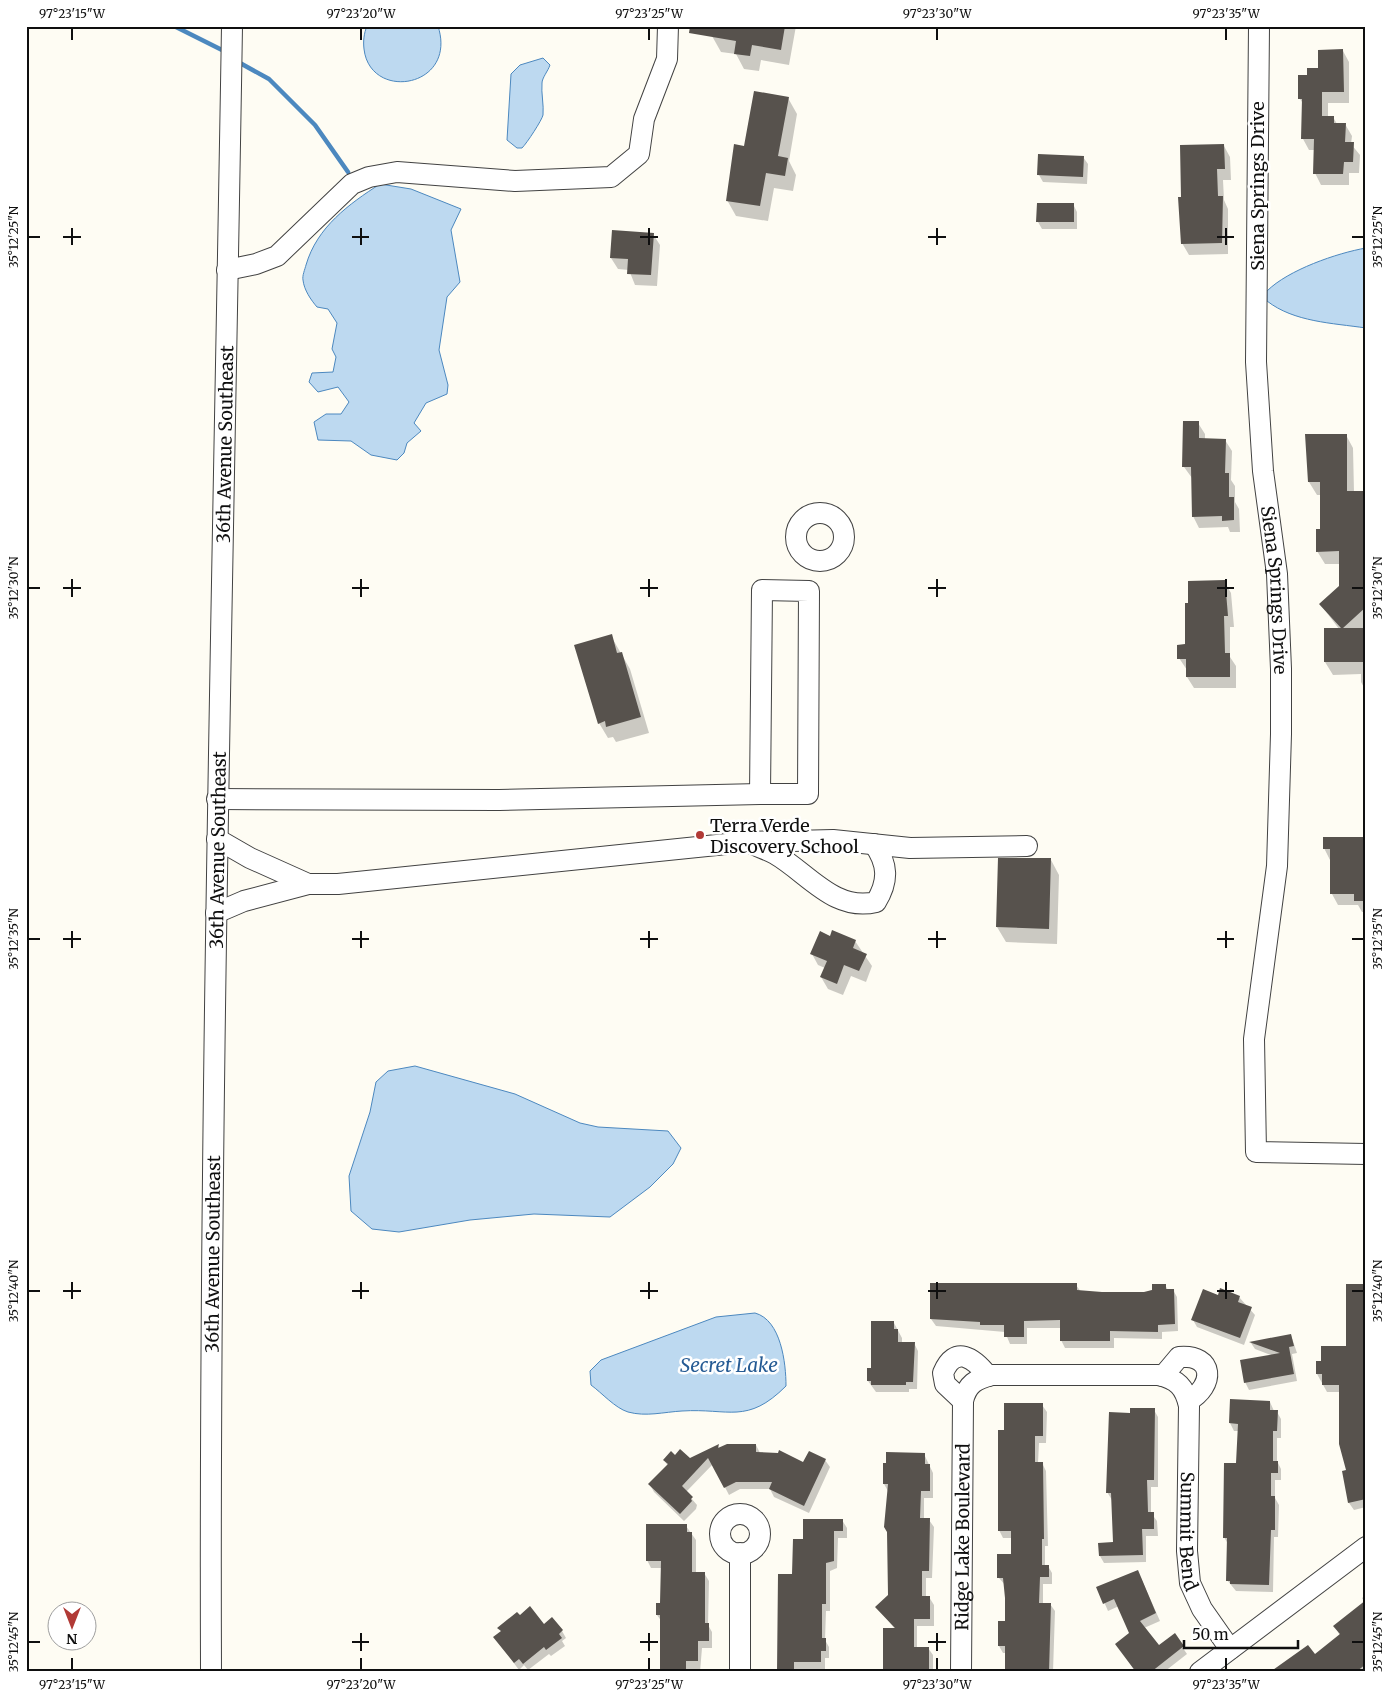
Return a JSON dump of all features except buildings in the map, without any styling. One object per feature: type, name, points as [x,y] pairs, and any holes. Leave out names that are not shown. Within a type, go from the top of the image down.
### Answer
[{"type":"street","name":"36th Avenue Southeast","points":[[211,1672],[210,1431],[217,799],[232,26]]},
{"type":"street","points":[[227,270],[256,264],[278,256],[352,184],[369,177],[398,172],[515,181],[611,177],[639,154],[644,120],[666,59],[668,26]]},
{"type":"street","name":"Siena Springs Drive","points":[[1259,26],[1256,362],[1263,470],[1277,574],[1281,669],[1281,734],[1276,875],[1254,1039],[1256,1152],[1366,1154]]},
{"type":"street","points":[[217,799],[499,800],[808,794],[810,558]]},
{"type":"street","points":[[760,794],[762,590],[809,591]]},
{"type":"street","points":[[217,839],[250,858],[308,884]]},
{"type":"street","points":[[216,914],[244,901],[308,884],[338,884],[746,842],[833,840],[910,848],[1027,846]]},
{"type":"street","points":[[746,842],[775,854],[823,891],[846,902],[864,905],[876,902],[886,879],[882,856],[874,844]]},
{"type":"street","points":[[988,1376],[978,1363],[970,1358],[956,1357],[950,1360],[943,1373],[945,1384],[963,1401],[968,1386],[988,1376],[1010,1374],[1163,1376],[1179,1383],[1188,1401],[1204,1386],[1208,1373],[1205,1365],[1194,1357],[1179,1357],[1163,1376]]},
{"type":"street","name":"Ridge Lake Boulevard","points":[[961,1672],[963,1401]]},
{"type":"street","name":"Summit Bend","points":[[1188,1401],[1189,1577],[1195,1598],[1230,1649]]},
{"type":"street","points":[[1200,1672],[1366,1547]]},
{"type":"street","points":[[740,1554],[740,1672]]},
{"type":"water","points":[[367,26],[438,26],[441,47],[436,63],[425,74],[411,81],[395,81],[381,76],[370,66],[364,49],[364,37]]},
{"type":"water","points":[[543,58],[550,65],[542,81],[543,115],[522,148],[517,148],[507,140],[511,74],[520,65]]},
{"type":"water","points":[[380,184],[411,189],[461,209],[451,230],[460,282],[447,297],[439,350],[448,385],[447,394],[426,403],[414,423],[421,431],[407,443],[404,453],[397,460],[371,455],[351,441],[318,440],[314,422],[326,414],[341,414],[349,402],[338,387],[318,392],[309,382],[312,373],[333,372],[336,357],[332,349],[337,323],[328,309],[317,307],[308,295],[305,287],[303,275],[311,251],[326,228],[346,208]]},
{"type":"water","points":[[1366,248],[1366,328],[1314,321],[1289,313],[1267,301],[1267,291],[1276,283],[1300,269],[1327,258]]},
{"type":"water","points":[[415,1066],[515,1094],[580,1123],[598,1127],[668,1131],[681,1148],[673,1164],[650,1187],[610,1217],[534,1214],[470,1220],[399,1232],[372,1229],[351,1211],[349,1176],[370,1112],[376,1082],[388,1071]]},
{"type":"water","name":"Secret Lake","points":[[755,1313],[764,1317],[776,1333],[783,1355],[786,1377],[786,1386],[760,1406],[737,1412],[682,1411],[648,1414],[635,1413],[618,1407],[591,1385],[590,1371],[601,1360],[716,1317]]},
{"type":"waterway","points":[[174,26],[224,51]]},
{"type":"waterway","points":[[240,63],[269,79],[315,125],[348,172]]},
{"type":"place","name":"Terra Verde Discovery School","points":[[700,835]]}]
